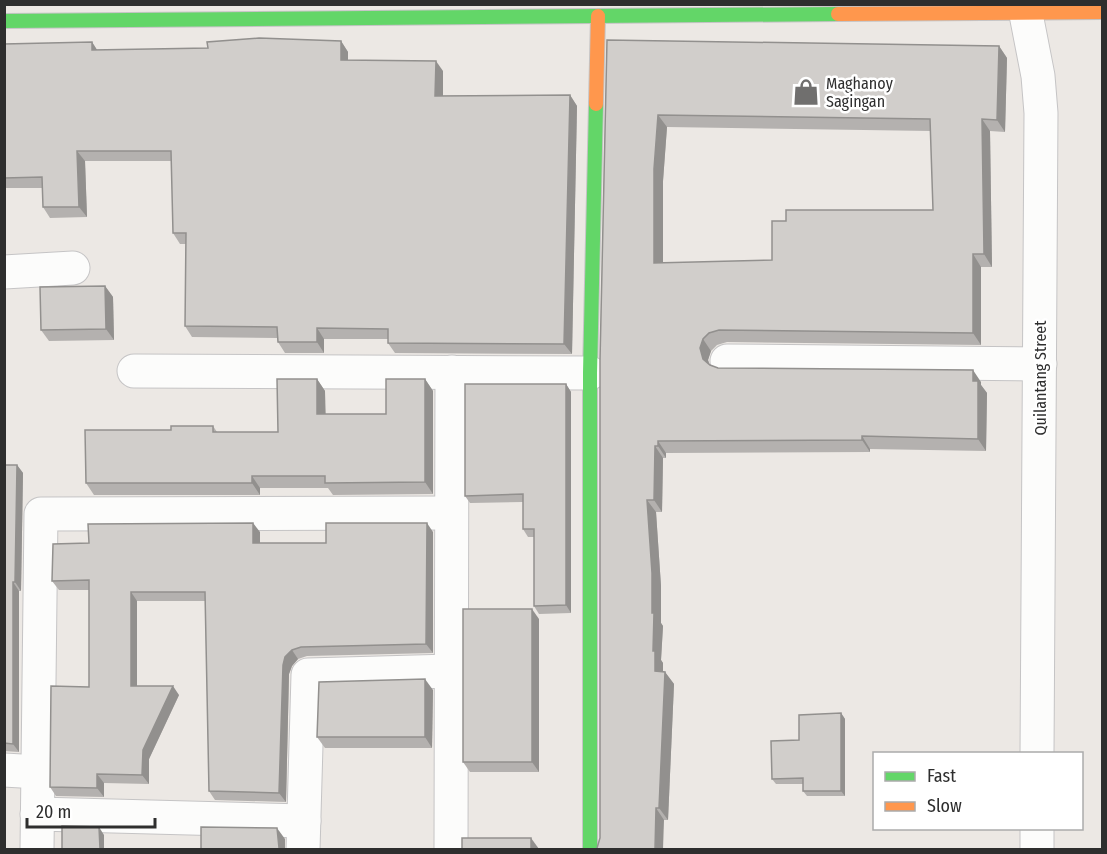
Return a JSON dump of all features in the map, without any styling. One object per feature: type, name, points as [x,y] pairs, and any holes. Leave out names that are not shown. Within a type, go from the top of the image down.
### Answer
[{"type":"street","points":[[4,21],[40,13],[1024,9],[1102,12]]},
{"type":"street","name":"Quilantang Street","points":[[1024,9],[1038,76],[1041,113],[1037,752]]},
{"type":"street","points":[[590,849],[590,373],[610,12]]},
{"type":"street","points":[[4,272],[73,268]]},
{"type":"street","points":[[727,361],[1040,363]]},
{"type":"street","points":[[134,370],[590,373]]},
{"type":"street","points":[[451,849],[452,372]]},
{"type":"street","points":[[37,849],[41,514],[451,513]]},
{"type":"street","points":[[37,814],[304,835],[308,675],[451,670]]},
{"type":"street","points":[[4,770],[39,772]]},
{"type":"street","points":[[1037,830],[1037,849]]},
{"type":"building","points":[[259,38],[341,41],[341,60],[436,61],[435,96],[570,95],[564,344],[388,343],[388,329],[317,328],[317,342],[278,342],[277,327],[185,326],[186,233],[173,233],[171,151],[77,151],[79,207],[43,207],[42,177],[4,178],[4,44],[92,42],[92,50],[208,48],[207,42]]},
{"type":"building","points":[[607,40],[999,46],[997,120],[982,119],[984,254],[973,254],[973,333],[719,330],[709,333],[703,339],[700,348],[703,359],[718,368],[973,370],[973,381],[978,381],[978,439],[862,436],[862,440],[658,441],[658,446],[655,446],[654,500],[647,500],[652,613],[654,613],[653,651],[655,651],[655,671],[665,672],[655,849],[596,849],[600,838],[600,361]],"holes":[[[658,115],[930,119],[933,210],[786,210],[786,221],[772,221],[772,260],[654,263],[654,169]]]},
{"type":"building","points":[[105,286],[106,329],[41,330],[40,287]]},
{"type":"building","points":[[277,379],[317,379],[317,414],[386,414],[386,379],[425,379],[425,482],[325,483],[325,476],[252,476],[252,483],[86,483],[85,430],[171,430],[171,426],[213,426],[213,432],[278,432]]},
{"type":"building","points":[[465,384],[566,384],[566,605],[534,606],[534,529],[523,529],[523,494],[465,496]]},
{"type":"building","points":[[4,465],[17,465],[15,582],[13,582],[13,744],[4,743]]},
{"type":"building","points":[[253,523],[253,543],[326,543],[326,523],[427,523],[426,644],[301,647],[292,650],[285,657],[283,665],[279,793],[209,791],[205,592],[131,592],[131,686],[173,686],[143,750],[142,775],[97,774],[97,788],[50,787],[51,686],[89,687],[89,580],[52,581],[53,544],[89,543],[88,524]]},
{"type":"building","points":[[463,609],[532,609],[532,762],[463,762]]},
{"type":"building","points":[[425,679],[425,737],[317,737],[319,682]]},
{"type":"building","points":[[841,713],[841,791],[803,791],[803,778],[772,779],[771,741],[799,740],[799,715]]},
{"type":"building","points":[[62,826],[99,827],[100,849],[62,849]]},
{"type":"building","points":[[201,827],[277,828],[280,849],[201,849]]},
{"type":"building","points":[[462,838],[531,838],[531,849],[462,849]]},
{"type":"traffic: fast","points":[[4,21],[838,14]]},
{"type":"traffic: fast","points":[[590,850],[590,373],[596,104]]},
{"type":"traffic: slow","points":[[838,14],[1102,12]]},
{"type":"traffic: slow","points":[[596,104],[598,16]]},
{"type":"place","name":"Maghanoy Sagingan","points":[[806,92]]}]
